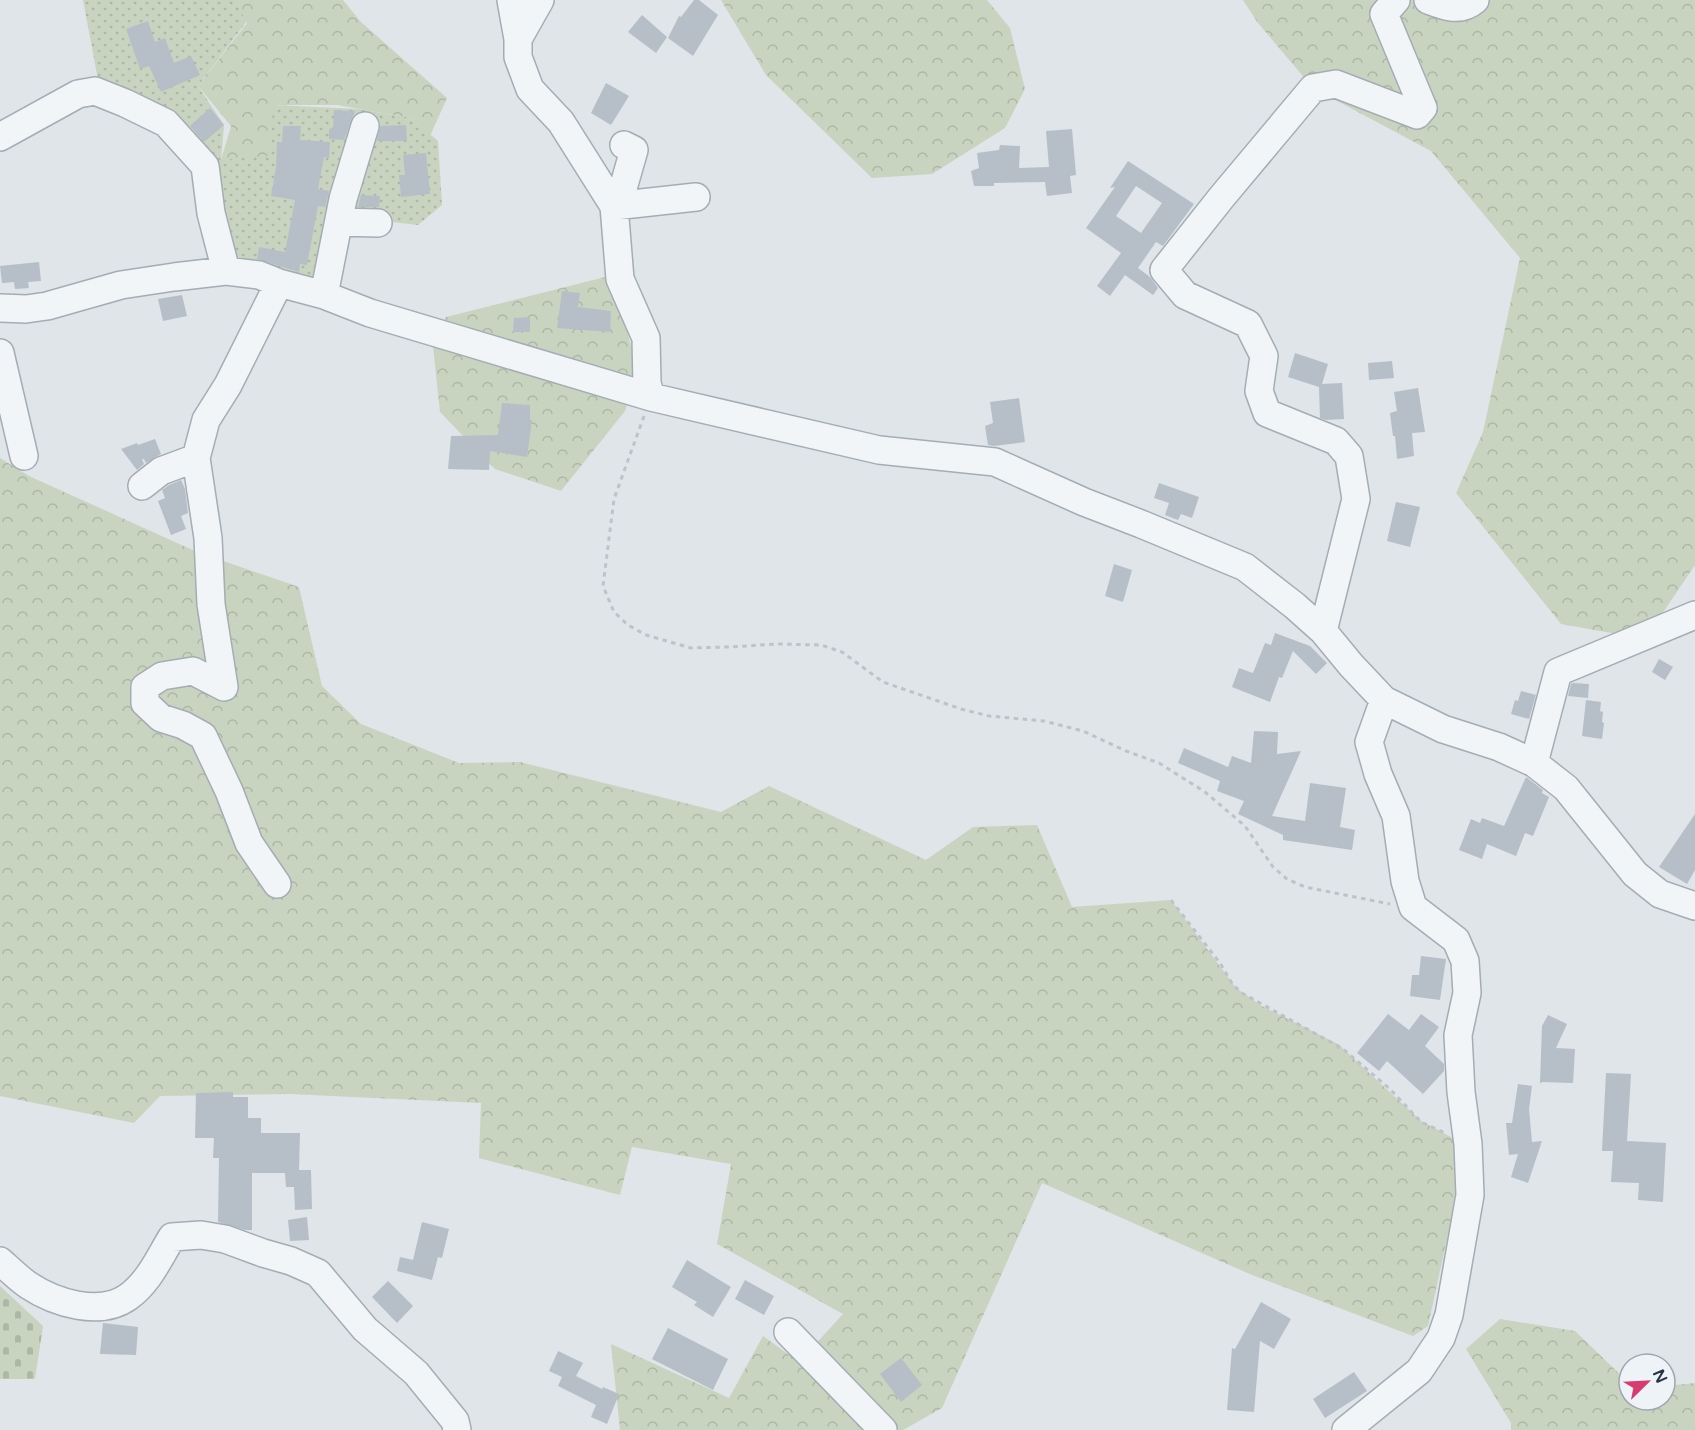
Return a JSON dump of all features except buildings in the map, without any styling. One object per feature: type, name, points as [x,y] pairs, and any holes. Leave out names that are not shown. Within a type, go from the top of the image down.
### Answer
[{"type":"street","points":[[511,0],[518,39],[518,57],[531,89],[561,122],[616,206]]},
{"type":"street","points":[[518,39],[540,0]]},
{"type":"street","points":[[1323,631],[1356,499],[1349,456],[1336,441],[1267,413],[1258,391],[1264,356],[1248,324],[1185,295],[1164,270],[1313,88],[1336,84],[1417,115],[1423,108],[1384,14],[1396,0]]},
{"type":"street","points":[[1428,0],[1447,7],[1468,6],[1475,0]]},
{"type":"street","points":[[0,137],[78,94],[95,91],[165,123],[205,165],[211,213],[226,271]]},
{"type":"street","points":[[324,295],[343,199],[365,126]]},
{"type":"street","points":[[624,145],[634,150],[616,206],[620,279],[646,338],[647,383],[651,397]]},
{"type":"street","points":[[616,206],[696,197]]},
{"type":"street","points":[[339,222],[378,223]]},
{"type":"street","points":[[0,308],[26,309],[47,306],[121,285],[226,271],[259,275],[324,295],[370,313],[651,397],[879,450],[995,462],[1084,502],[1245,567],[1323,631],[1384,700],[1443,729],[1499,747],[1534,763],[1566,788],[1635,874],[1660,894],[1695,906]]},
{"type":"street","points":[[277,884],[249,843],[229,791],[203,736],[183,725],[161,718],[145,703],[145,687],[162,676],[193,671],[224,687],[211,604],[208,538],[196,458],[206,420],[228,385],[279,283]]},
{"type":"street","points":[[0,353],[24,456]]},
{"type":"street","points":[[142,486],[161,471],[196,458]]},
{"type":"street","points":[[1534,763],[1558,672],[1695,615]]},
{"type":"street","points":[[1346,1430],[1419,1371],[1442,1338],[1449,1315],[1470,1195],[1468,1144],[1461,1092],[1458,1035],[1467,993],[1465,961],[1456,940],[1413,907],[1406,881],[1396,816],[1378,774],[1369,742],[1384,700]]},
{"type":"street","points":[[0,1261],[28,1285],[49,1296],[67,1303],[91,1307],[117,1304],[130,1296],[146,1280],[172,1237],[201,1234],[225,1239],[291,1261],[318,1273],[365,1329],[416,1373],[455,1420],[457,1430]]},
{"type":"street","points":[[788,1332],[883,1430]]},
{"type":"path","points":[[651,397],[614,500],[603,586],[614,612],[628,625],[646,635],[691,648],[778,644],[820,645],[842,652],[883,682],[961,709],[989,716],[1044,721],[1083,731],[1159,763],[1205,792],[1245,826],[1273,867],[1287,879],[1305,887],[1397,906],[1413,907]]},
{"type":"path","points":[[1171,900],[1220,963],[1233,986],[1343,1049],[1390,1089],[1421,1122],[1468,1144]]},
{"type":"green space","points":[[83,0],[239,0],[250,17],[198,86],[224,125],[221,160],[273,105],[359,109],[411,118],[438,141],[442,205],[418,225],[340,216],[317,280],[229,256],[210,163],[99,85]]},
{"type":"green space","points":[[235,0],[343,0],[361,22],[447,98],[430,136],[411,118],[337,105],[274,105],[269,156],[221,160],[231,126],[198,86],[247,23]]},
{"type":"green space","points":[[721,0],[987,0],[1010,28],[1025,89],[1005,128],[932,174],[872,178],[766,75]]},
{"type":"green space","points":[[1243,0],[1695,0],[1695,565],[1645,639],[1561,624],[1456,493],[1483,432],[1520,258],[1431,151],[1313,88],[1258,23]]},
{"type":"green space","points":[[613,275],[638,374],[625,411],[561,491],[495,469],[440,412],[432,337],[446,317]]},
{"type":"green space","points":[[0,458],[29,476],[197,552],[299,587],[322,686],[361,724],[459,763],[520,762],[721,812],[769,786],[926,860],[973,827],[1037,825],[1072,907],[1171,900],[1236,988],[1262,1006],[1338,1044],[1421,1121],[1462,1143],[1452,1216],[1428,1326],[1413,1336],[1252,1275],[1042,1183],[942,1408],[903,1430],[620,1430],[611,1344],[729,1398],[763,1336],[799,1362],[843,1314],[717,1244],[731,1164],[632,1147],[620,1195],[479,1158],[481,1103],[290,1094],[160,1096],[134,1123],[0,1096]]},
{"type":"green space","points":[[0,1286],[43,1326],[35,1379],[0,1379]]},
{"type":"green space","points":[[1500,1319],[1575,1331],[1617,1371],[1617,1412],[1677,1412],[1677,1385],[1695,1383],[1695,1430],[1511,1430],[1511,1423],[1466,1349]]}]
